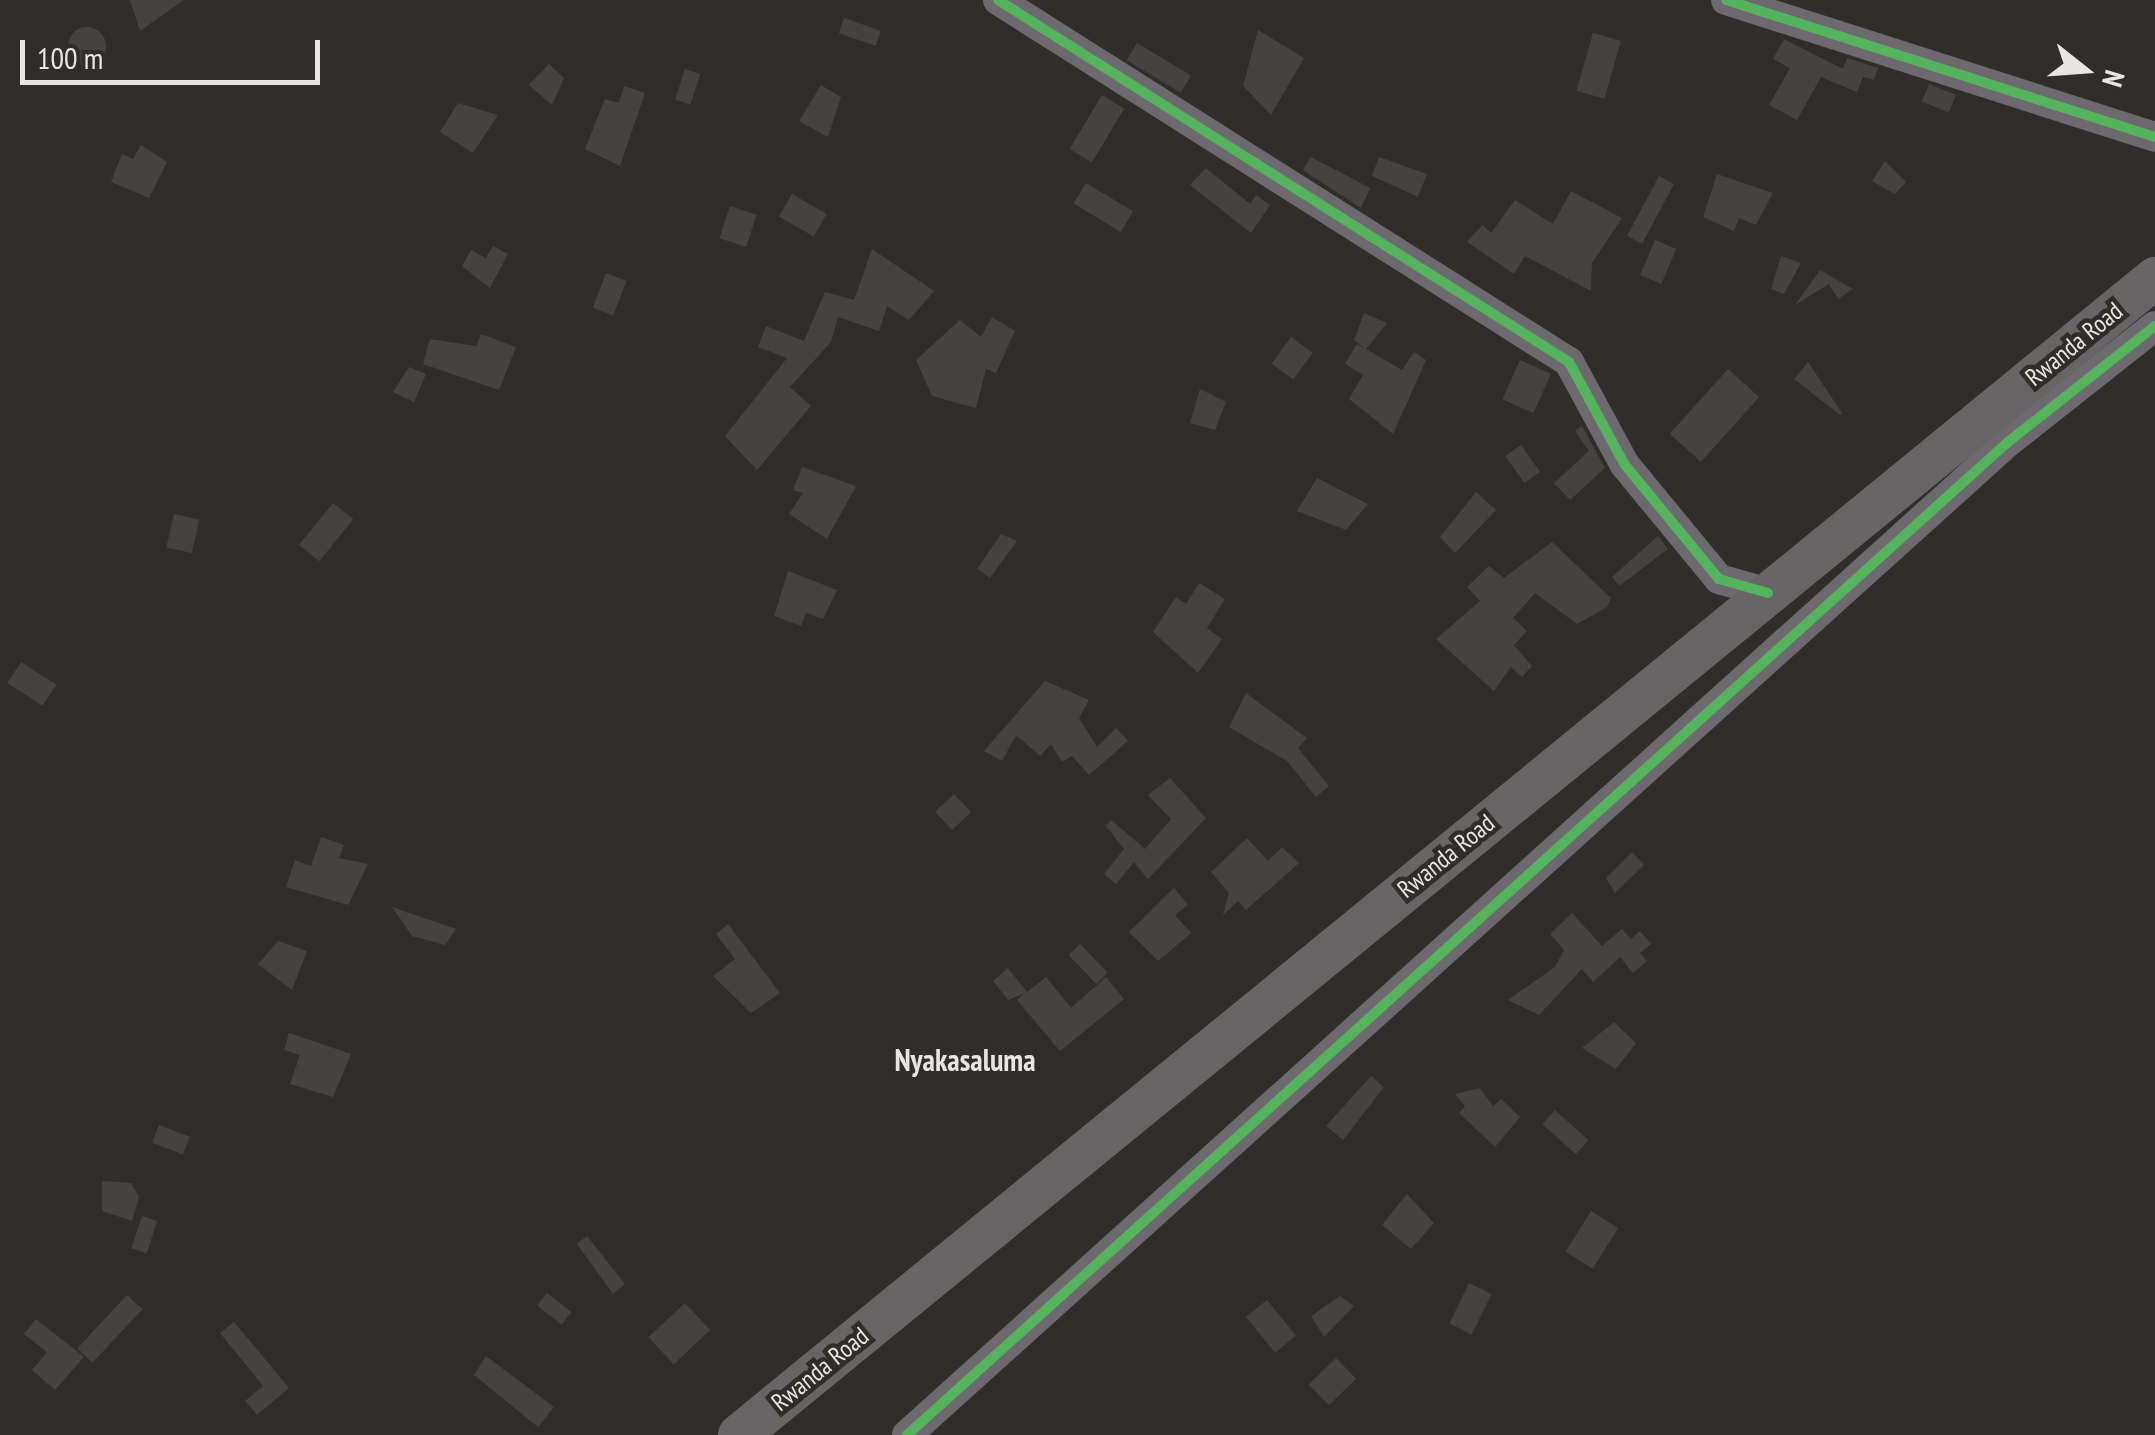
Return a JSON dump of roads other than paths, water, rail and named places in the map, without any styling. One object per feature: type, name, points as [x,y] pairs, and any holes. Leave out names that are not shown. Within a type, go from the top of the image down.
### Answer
[{"type":"highway","name":"Rwanda Road","points":[[739,1435],[2155,278]]},
{"type":"street","points":[[998,0],[1569,362],[1625,466],[1719,579],[1768,593]]},
{"type":"street","points":[[1726,0],[2155,137]]},
{"type":"street","points":[[907,1435],[2008,442],[2155,326]]},
{"type":"district","name":"Nyakasaluma","points":[[965,1060]]}]
